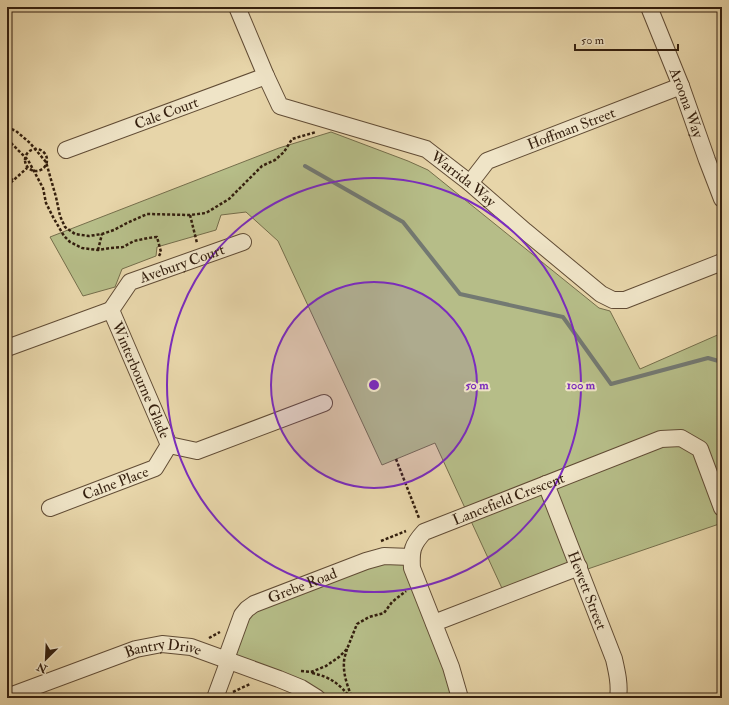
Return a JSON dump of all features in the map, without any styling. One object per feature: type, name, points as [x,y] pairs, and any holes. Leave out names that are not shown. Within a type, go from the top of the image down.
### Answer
[{"type":"street","name":"Warrida Way","points":[[237,7],[280,106],[426,149],[470,183],[525,232],[602,294],[613,300],[625,300],[722,262]]},
{"type":"street","name":"Aroona Way","points":[[649,7],[681,86],[722,199]]},
{"type":"street","name":"Cale Court","points":[[66,150],[266,76]]},
{"type":"street","name":"Hoffman Street","points":[[470,183],[487,160],[681,86]]},
{"type":"street","name":"Avebury Court","points":[[111,310],[130,282],[243,242]]},
{"type":"street","name":"Winterbourne Glade","points":[[7,348],[111,310],[169,445],[197,451],[324,403]]},
{"type":"street","name":"Lancefield Crescent","points":[[411,557],[416,541],[424,532],[661,439],[681,438],[700,449],[722,508]]},
{"type":"street","name":"Calne Place","points":[[50,508],[155,468],[169,445]]},
{"type":"street","name":"Hewett Street","points":[[546,484],[614,659],[618,676],[618,698]]},
{"type":"street","name":"Grebe Road","points":[[217,692],[242,615],[254,604],[366,561],[384,556],[411,557]]},
{"type":"street","points":[[411,557],[412,568],[451,667],[460,698]]},
{"type":"street","points":[[434,623],[579,567]]},
{"type":"street","name":"Bantry Drive","points":[[7,697],[136,649],[162,644],[191,647],[264,673],[301,688],[317,698]]},
{"type":"path","points":[[7,127],[16,131],[30,143],[47,164]]},
{"type":"path","points":[[47,164],[41,170],[34,171],[28,168],[25,163],[25,157],[30,151],[35,149],[44,152],[47,158],[47,164],[60,216],[65,227],[75,234],[89,236],[114,230],[126,222],[147,214],[190,215],[206,213],[229,199],[262,166],[275,160],[284,152],[292,139],[317,132]]},
{"type":"path","points":[[7,140],[28,160],[43,188],[46,203],[53,217],[64,236],[70,242],[82,248],[98,250],[123,247],[134,241],[157,237],[161,252],[158,258]]},
{"type":"path","points":[[7,186],[28,168]]},
{"type":"path","points":[[7,177],[13,180]]},
{"type":"path","points":[[190,215],[201,257]]},
{"type":"path","points":[[98,250],[102,234]]},
{"type":"path","points":[[396,459],[421,525]]},
{"type":"path","points":[[352,698],[346,682],[344,662],[347,649],[357,624],[369,617],[384,613],[392,602],[402,593],[419,584]]},
{"type":"path","points":[[311,672],[326,666],[339,658],[347,649]]},
{"type":"path","points":[[300,671],[324,675],[333,680],[352,698]]},
{"type":"path","points":[[217,692],[232,692],[250,684],[260,686],[264,673]]},
{"type":"green space","points":[[331,132],[428,170],[599,308],[610,311],[640,369],[722,333],[722,523],[506,597],[435,443],[382,465],[278,241],[246,212],[221,215],[216,230],[157,247],[156,256],[122,269],[115,287],[83,296],[50,237],[279,148]]},
{"type":"green space","points":[[391,556],[411,557],[459,698],[317,698],[226,659],[242,615]]},
{"type":"waterway","points":[[305,166],[403,222],[460,294],[563,317],[611,384],[708,358],[722,362]]}]
